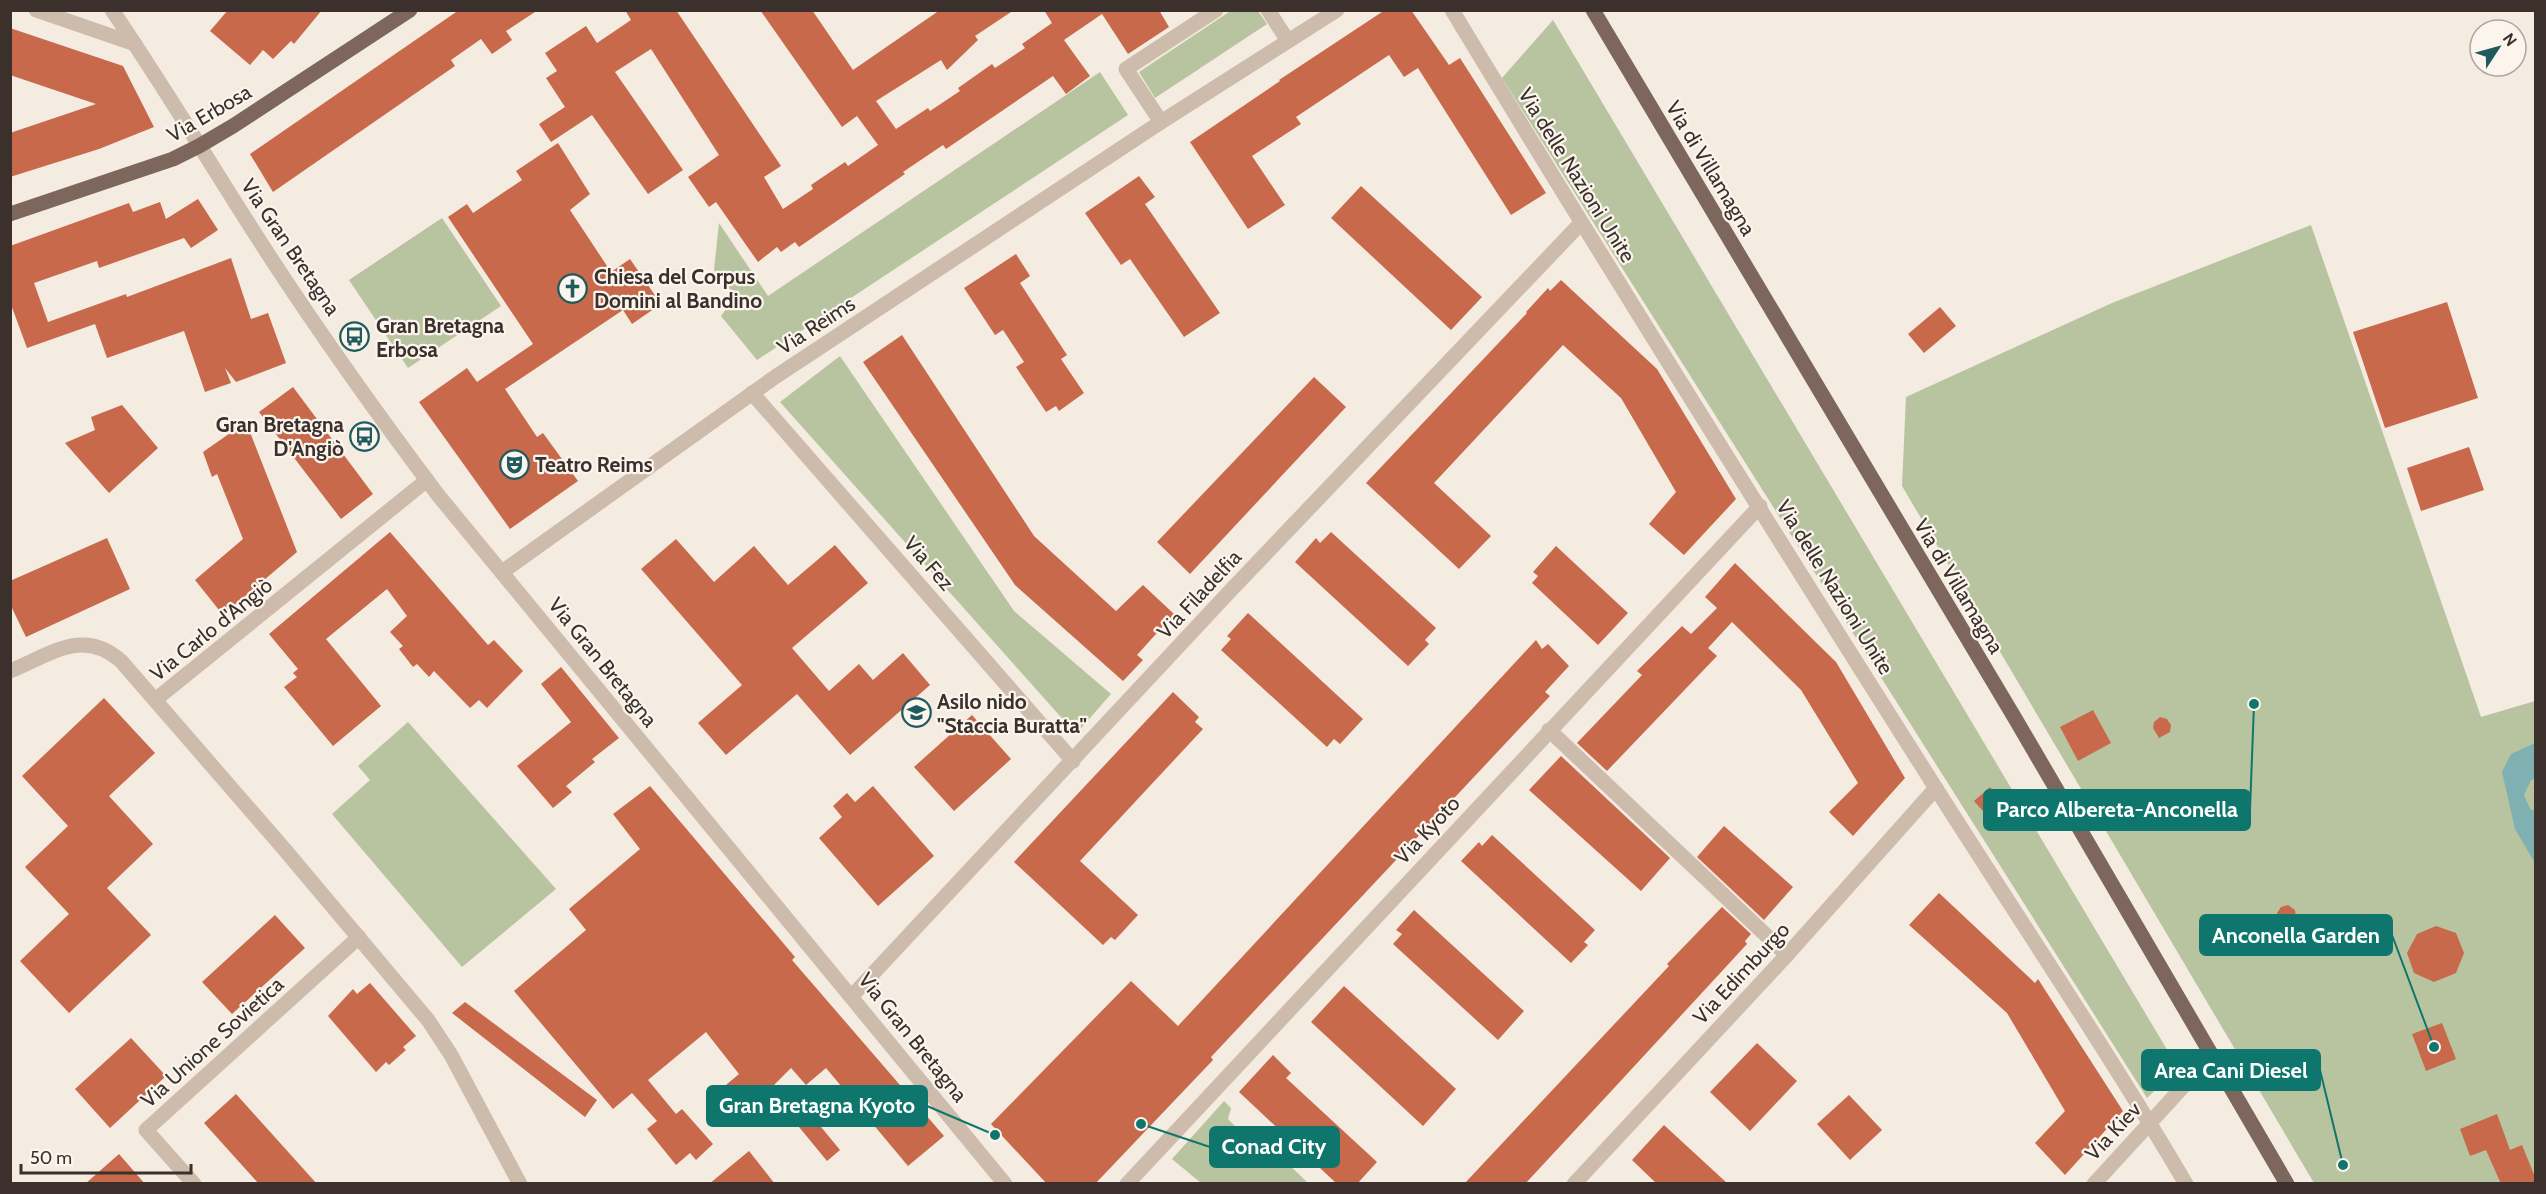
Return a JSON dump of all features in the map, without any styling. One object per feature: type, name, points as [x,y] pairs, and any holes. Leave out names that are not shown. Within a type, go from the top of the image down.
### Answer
[{"type":"main road","name":"Via Erbosa","points":[[10,214],[173,159],[199,146],[410,10]]},
{"type":"main road","name":"Via di Villamagna","points":[[1593,10],[2287,1184]]},
{"type":"street","points":[[36,10],[135,44]]},
{"type":"street","name":"Via Gran Bretagna","points":[[112,10],[277,267],[384,423],[427,480],[1005,1184]]},
{"type":"street","points":[[1161,122],[1126,69],[1216,10]]},
{"type":"street","points":[[1268,10],[1288,41]]},
{"type":"street","name":"Via Reims","points":[[502,572],[752,393],[1161,122],[1337,10]]},
{"type":"street","name":"Via delle Nazioni Unite","points":[[1452,10],[1581,223],[1936,788],[2150,1123],[2186,1184]]},
{"type":"street","name":"Via Filadelfia","points":[[852,996],[1232,589],[1581,223]]},
{"type":"street","name":"Via Fez","points":[[752,393],[1073,761]]},
{"type":"street","name":"Via Carlo d'Angiò","points":[[10,671],[70,646],[98,645],[120,661],[155,700],[427,480]]},
{"type":"street","name":"Via Kyoto","points":[[1127,1184],[1760,506]]},
{"type":"street","points":[[155,700],[428,1020],[445,1045],[520,1184]]},
{"type":"street","points":[[1549,730],[1787,955]]},
{"type":"street","name":"Via Edimburgo","points":[[1574,1184],[1787,955],[1936,788]]},
{"type":"street","name":"Via Unione Sovietica","points":[[194,1184],[146,1130],[359,937]]},
{"type":"street","name":"Via Kiev","points":[[2094,1184],[2212,1055]]},
{"type":"street","points":[[988,1184],[992,1166]]},
{"type":"green space","points":[[1232,10],[1258,11],[1267,24],[1155,98],[1139,72]]},
{"type":"green space","points":[[1553,20],[2178,1068],[2147,1098],[1502,78]]},
{"type":"green space","points":[[1100,72],[1128,115],[757,360],[721,316],[736,296],[714,270],[719,223],[768,296]]},
{"type":"green space","points":[[442,218],[501,306],[408,368],[349,280]]},
{"type":"green space","points":[[2311,225],[2481,717],[2535,701],[2535,1183],[2314,1183],[1902,486],[1906,397],[2112,303]]},
{"type":"green space","points":[[840,356],[1014,611],[1111,694],[1076,734],[780,402]]},
{"type":"green space","points":[[408,722],[556,889],[462,967],[332,814],[370,780],[358,766]]},
{"type":"green space","points":[[1224,1101],[1231,1108],[1228,1119],[1256,1148],[1259,1136],[1308,1183],[1201,1183],[1172,1159]]},
{"type":"water","points":[[2535,743],[2535,779],[2531,780],[2524,795],[2530,809],[2535,811],[2535,863],[2515,829],[2502,772],[2511,754]]},
{"type":"building","points":[[228,10],[322,10],[294,44],[291,41],[273,59],[263,50],[250,65],[210,31]]},
{"type":"building","points":[[459,10],[538,10],[506,31],[512,40],[492,54],[481,39],[451,60],[455,66],[273,192],[250,154]]},
{"type":"building","points":[[625,10],[676,10],[781,166],[764,177],[783,209],[813,189],[811,185],[845,162],[848,166],[878,145],[857,116],[842,127],[760,10],[812,10],[853,70],[940,10],[1014,10],[975,36],[978,40],[947,70],[941,60],[876,101],[896,129],[928,108],[930,111],[960,91],[958,88],[992,64],[995,68],[1025,48],[1022,44],[1052,23],[1044,10],[1159,10],[1169,27],[1128,54],[1102,14],[1064,40],[1090,76],[1066,94],[1053,76],[946,149],[943,145],[799,247],[795,242],[781,252],[777,247],[758,262],[716,202],[709,207],[688,177],[719,155],[651,49],[615,72],[683,170],[648,194],[592,115],[551,142],[539,124],[565,107],[546,78],[557,71],[545,53],[586,26],[597,43],[631,20]]},
{"type":"building","points":[[1385,10],[1411,10],[1449,65],[1460,58],[1546,193],[1511,215],[1418,68],[1404,77],[1389,55],[1296,117],[1301,124],[1252,156],[1285,205],[1248,229],[1190,142]]},
{"type":"building","points":[[10,28],[123,66],[154,127],[99,149],[10,177],[10,133],[96,104],[10,75]]},
{"type":"building","name":"Chiesa del Corpus Domini al Bandino","points":[[558,143],[590,194],[570,210],[611,272],[630,259],[661,304],[632,324],[623,310],[505,389],[537,437],[543,433],[578,481],[510,529],[419,402],[467,368],[477,382],[533,344],[448,217],[467,204],[473,213],[522,180],[516,171]]},
{"type":"building","points":[[1139,176],[1155,197],[1145,204],[1220,313],[1184,337],[1130,259],[1121,265],[1085,213]]},
{"type":"building","points":[[1361,186],[1482,297],[1451,330],[1331,218]]},
{"type":"building","points":[[198,199],[218,230],[191,248],[184,238],[99,268],[97,261],[34,283],[48,322],[126,294],[127,297],[231,258],[251,319],[268,313],[286,363],[236,382],[225,368],[231,383],[205,392],[184,331],[107,358],[95,324],[27,348],[10,302],[10,246],[129,203],[133,212],[160,202],[166,219]]},
{"type":"building","points":[[1016,254],[1030,276],[1020,283],[1067,355],[1061,359],[1084,393],[1059,411],[1056,406],[1046,412],[1016,367],[1024,362],[1003,330],[995,335],[964,288]]},
{"type":"building","points":[[1561,280],[1657,369],[1736,499],[1684,555],[1649,524],[1676,492],[1621,398],[1563,345],[1434,483],[1491,536],[1459,569],[1366,483],[1548,288],[1550,291]]},
{"type":"building","points":[[2447,302],[2478,398],[2385,428],[2353,332]]},
{"type":"building","points":[[1940,307],[1956,326],[1924,353],[1908,334]]},
{"type":"building","points":[[902,335],[1034,536],[1116,611],[1143,585],[1174,614],[1137,655],[1143,660],[1123,681],[1015,585],[863,362]]},
{"type":"building","points":[[1314,377],[1346,407],[1190,574],[1157,542]]},
{"type":"building","points":[[293,387],[373,494],[341,519],[259,412]]},
{"type":"building","points":[[122,405],[158,448],[109,493],[65,443],[95,430],[91,417]]},
{"type":"building","points":[[246,422],[297,552],[223,615],[195,580],[243,539],[217,474],[212,477],[203,452]]},
{"type":"building","points":[[2469,447],[2484,490],[2421,511],[2407,468]]},
{"type":"building","points":[[390,532],[488,645],[494,640],[523,671],[487,708],[479,700],[470,708],[434,671],[429,677],[417,664],[413,667],[399,649],[403,646],[390,632],[407,616],[387,589],[326,639],[381,706],[333,746],[284,687],[297,677],[293,673],[298,669],[269,634]]},
{"type":"building","points":[[1331,532],[1436,628],[1425,640],[1429,644],[1408,666],[1295,562],[1316,538],[1320,543]]},
{"type":"building","points":[[107,538],[130,589],[26,637],[10,604],[10,581]]},
{"type":"building","points":[[676,539],[714,582],[754,546],[788,585],[835,545],[868,583],[792,648],[829,691],[859,664],[873,680],[903,653],[930,685],[850,755],[797,694],[726,755],[698,723],[742,685],[641,569]]},
{"type":"building","points":[[1556,546],[1628,613],[1598,645],[1532,583],[1538,576],[1533,572]]},
{"type":"building","points":[[1735,563],[1836,662],[1905,778],[1853,836],[1829,812],[1858,783],[1801,690],[1732,622],[1708,648],[1717,656],[1607,771],[1577,743],[1642,675],[1637,671],[1682,626],[1691,634],[1717,608],[1705,597]]},
{"type":"building","points":[[1248,613],[1363,719],[1340,744],[1334,739],[1327,747],[1221,650],[1231,639],[1227,636]]},
{"type":"building","points":[[1536,640],[1542,649],[1548,644],[1569,666],[1545,692],[1550,696],[1095,1184],[1047,1184],[991,1124],[1131,981],[1178,1026]]},
{"type":"building","points":[[561,667],[619,738],[592,759],[595,762],[566,786],[572,792],[553,808],[517,766],[571,722],[541,684]]},
{"type":"building","points":[[1173,692],[1199,717],[1195,722],[1203,729],[1080,861],[1138,915],[1115,940],[1111,937],[1103,945],[1014,862]]},
{"type":"building","points":[[104,698],[155,753],[109,796],[153,844],[107,888],[151,935],[69,1013],[20,961],[69,914],[25,867],[68,826],[22,776]]},
{"type":"building","points":[[2093,710],[2111,743],[2078,761],[2060,727]]},
{"type":"building","points":[[972,715],[1011,759],[954,811],[914,767]]},
{"type":"building","points":[[2160,717],[2167,719],[2171,725],[2170,732],[2159,738],[2153,728],[2154,722]]},
{"type":"building","points":[[1561,756],[1670,858],[1641,891],[1529,790]]},
{"type":"building","points":[[650,786],[795,957],[792,960],[944,1136],[908,1166],[826,1068],[806,1085],[791,1068],[763,1096],[755,1088],[743,1098],[726,1085],[739,1074],[706,1032],[648,1080],[676,1114],[682,1109],[713,1144],[696,1160],[690,1153],[676,1165],[647,1129],[657,1121],[632,1093],[613,1109],[514,991],[586,930],[569,909],[640,849],[613,814]]},
{"type":"building","points":[[873,786],[934,856],[878,906],[819,838],[842,817],[833,806],[847,793],[855,802]]},
{"type":"building","points":[[1990,787],[2005,804],[1990,819],[1974,801]]},
{"type":"building","points":[[1724,826],[1793,887],[1764,920],[1697,857]]},
{"type":"building","points":[[1492,835],[1595,930],[1584,942],[1588,945],[1571,963],[1461,861],[1479,842],[1482,846]]},
{"type":"building","points":[[1939,893],[2035,983],[2038,979],[2123,1111],[2065,1175],[2035,1143],[2065,1111],[2007,1013],[1909,925]]},
{"type":"building","points":[[2288,905],[2295,910],[2296,917],[2291,923],[2280,924],[2277,913],[2281,907]]},
{"type":"building","points":[[1722,907],[1751,934],[1745,941],[1747,944],[1525,1184],[1464,1184],[1669,966],[1667,964]]},
{"type":"building","points":[[1414,910],[1524,1011],[1498,1040],[1393,944],[1402,934],[1396,930]]},
{"type":"building","points":[[275,915],[305,948],[232,1014],[202,982]]},
{"type":"building","points":[[2436,926],[2456,933],[2464,953],[2456,973],[2434,982],[2414,973],[2407,953],[2417,934]]},
{"type":"building","points":[[370,983],[416,1036],[403,1047],[406,1050],[389,1065],[386,1062],[376,1072],[328,1016],[353,989],[357,994]]},
{"type":"building","points":[[1344,986],[1456,1089],[1423,1126],[1311,1022]]},
{"type":"building","points":[[465,1002],[597,1100],[585,1117],[452,1013]]},
{"type":"building","points":[[2442,1023],[2456,1059],[2426,1071],[2412,1034]]},
{"type":"building","points":[[131,1038],[166,1076],[110,1128],[75,1089]]},
{"type":"building","points":[[1757,1043],[1797,1081],[1750,1131],[1710,1092]]},
{"type":"building","points":[[1273,1055],[1291,1073],[1286,1078],[1377,1162],[1357,1184],[1337,1184],[1239,1092]]},
{"type":"building","points":[[236,1094],[317,1184],[259,1184],[204,1123]]},
{"type":"building","points":[[1849,1095],[1882,1130],[1850,1160],[1817,1124]]},
{"type":"building","points":[[803,1105],[840,1150],[827,1161],[790,1116]]},
{"type":"building","points":[[2497,1114],[2510,1150],[2522,1145],[2535,1177],[2535,1184],[2501,1184],[2486,1150],[2470,1156],[2460,1129]]},
{"type":"building","points":[[1664,1125],[1728,1184],[1657,1184],[1632,1160]]},
{"type":"building","points":[[749,1151],[775,1184],[709,1184]]},
{"type":"building","points":[[119,1154],[145,1184],[85,1184]]},
{"type":"place","name":"Chiesa del Corpus Domini al Bandino","points":[[573,288]]},
{"type":"place","name":"Gran Bretagna Erbosa","points":[[355,337]]},
{"type":"place","name":"Gran Bretagna D'Angiò","points":[[365,436]]},
{"type":"place","name":"Teatro Reims","points":[[514,464]]},
{"type":"place","name":"Parco Albereta-Anconella","points":[[2254,704]]},
{"type":"place","name":"Asilo nido \"Staccia Buratta\"","points":[[916,713]]},
{"type":"place","name":"Anconella Garden","points":[[2434,1047]]},
{"type":"place","name":"Conad City","points":[[1141,1124]]},
{"type":"place","name":"Gran Bretagna Kyoto","points":[[995,1135]]},
{"type":"place","name":"Area Cani Diesel","points":[[2343,1165]]}]
